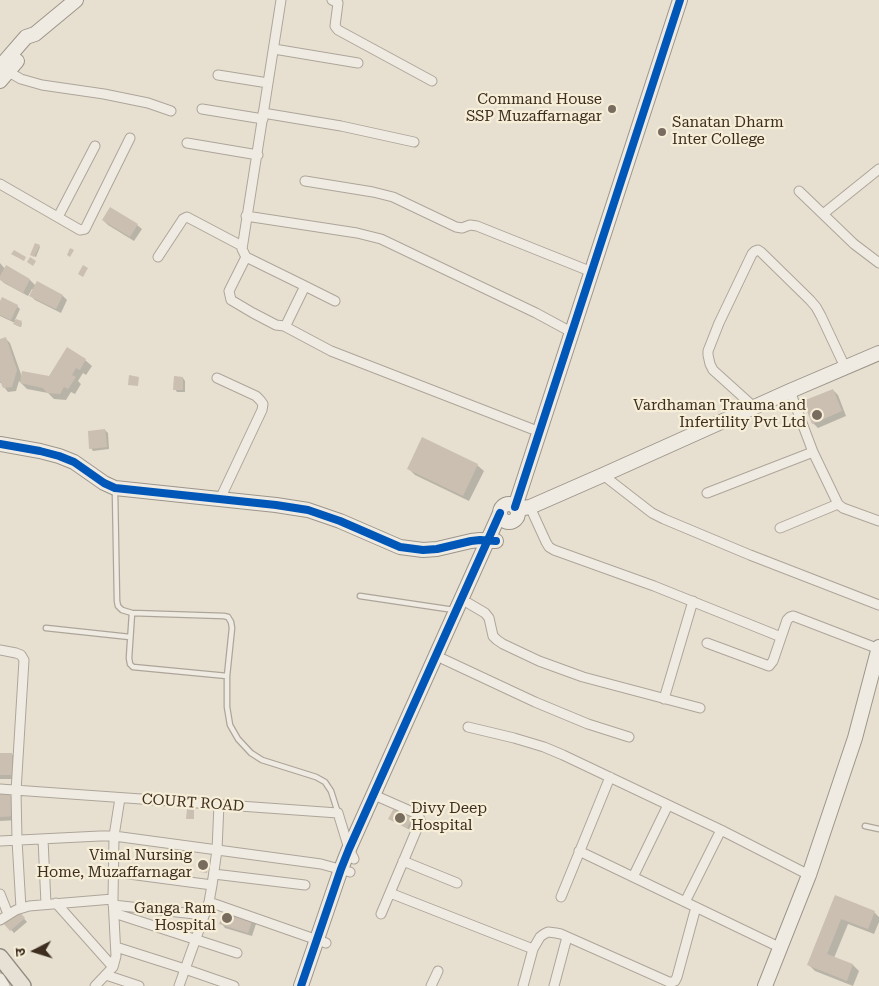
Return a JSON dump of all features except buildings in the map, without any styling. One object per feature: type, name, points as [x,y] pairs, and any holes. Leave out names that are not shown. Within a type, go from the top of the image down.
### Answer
[{"type":"main road","points":[[0,957],[23,986]]},
{"type":"street","points":[[2,72],[32,44],[35,34],[76,0]]},
{"type":"street","points":[[281,0],[242,251],[246,257],[335,302]]},
{"type":"street","points":[[332,0],[338,3],[336,26],[338,30],[432,81]]},
{"type":"street","points":[[378,797],[456,611],[492,541],[516,512],[671,0]]},
{"type":"street","points":[[589,270],[680,0]]},
{"type":"street","points":[[274,49],[358,63]]},
{"type":"street","points":[[2,72],[42,85],[104,94],[171,110]]},
{"type":"street","points":[[218,75],[268,83]]},
{"type":"street","points":[[202,109],[340,126],[414,142]]},
{"type":"street","points":[[0,184],[80,230],[85,230],[130,138]]},
{"type":"street","points":[[187,143],[258,155]]},
{"type":"street","points":[[58,217],[95,146]]},
{"type":"street","points":[[824,214],[878,172]]},
{"type":"street","points":[[305,181],[393,197],[456,227],[477,226],[589,270]]},
{"type":"street","points":[[799,191],[854,244],[879,263]]},
{"type":"street","points":[[246,216],[357,233],[381,239],[570,331]]},
{"type":"street","points":[[158,257],[183,219],[187,217],[242,246]]},
{"type":"street","points":[[754,407],[713,370],[708,351],[719,323],[754,251],[758,250],[761,252],[816,307],[845,368]]},
{"type":"street","points":[[246,257],[230,291],[231,300],[253,314],[276,325],[284,326],[331,351],[532,429]]},
{"type":"street","points":[[284,326],[305,286]]},
{"type":"street","points":[[570,331],[511,487],[516,512],[554,550],[693,601],[782,637]]},
{"type":"street","points":[[516,512],[607,478],[792,395],[879,353]]},
{"type":"street","points":[[607,478],[754,407],[792,395],[879,362]]},
{"type":"street","points":[[217,378],[256,396],[263,404],[262,410],[220,499]]},
{"type":"street","points":[[792,395],[813,452],[838,504],[850,511],[879,521]]},
{"type":"street","points":[[0,444],[59,456],[74,462],[104,483],[116,488],[308,510],[340,521],[400,547],[413,550],[436,549],[471,541],[492,541]]},
{"type":"street","points":[[707,494],[813,452]]},
{"type":"street","points":[[607,478],[652,513],[664,519],[879,605]]},
{"type":"street","points":[[780,528],[838,504]]},
{"type":"street","points":[[301,986],[321,942],[349,862],[468,603],[492,541]]},
{"type":"street","points":[[664,699],[693,601]]},
{"type":"street","points":[[468,603],[485,613],[493,636],[510,648],[583,677],[700,708]]},
{"type":"street","points":[[707,643],[769,666],[773,661],[788,620],[793,616],[879,649],[855,738],[809,875],[766,986]]},
{"type":"street","points":[[0,650],[21,655],[24,660],[16,791],[21,908]]},
{"type":"street","points":[[443,659],[544,706],[588,724],[629,737]]},
{"type":"street","points":[[775,986],[817,879],[862,740],[879,678]]},
{"type":"street","points":[[468,727],[544,747],[721,830],[809,875]]},
{"type":"street","points":[[561,898],[610,777]]},
{"type":"street","name":"COURT ROAD","points":[[0,790],[338,813]]},
{"type":"street","points":[[378,797],[415,813],[420,820],[381,914]]},
{"type":"street","points":[[95,986],[112,967],[116,956],[113,905],[114,836],[120,798]]},
{"type":"street","points":[[179,986],[204,916],[212,885],[217,850],[219,804]]},
{"type":"street","points":[[632,877],[668,805]]},
{"type":"street","points":[[338,813],[349,862]]},
{"type":"street","points":[[685,902],[721,830]]},
{"type":"street","points":[[0,842],[114,836],[321,864],[349,862]]},
{"type":"street","points":[[44,839],[46,904]]},
{"type":"street","points":[[579,851],[781,948]]},
{"type":"street","points":[[403,861],[457,883]]},
{"type":"street","points":[[114,872],[212,885]]},
{"type":"street","points":[[214,874],[305,885]]},
{"type":"street","points":[[390,893],[533,949]]},
{"type":"street","points":[[0,894],[8,914]]},
{"type":"street","points":[[208,902],[321,942]]},
{"type":"street","points":[[56,903],[112,967]]},
{"type":"street","points":[[0,920],[21,908],[56,903],[113,905],[204,916]]},
{"type":"street","points":[[113,905],[196,939],[237,953]]},
{"type":"street","points":[[523,986],[533,949],[540,937],[548,932],[567,937],[669,982],[675,981],[696,907]]},
{"type":"street","points":[[554,986],[567,937]]},
{"type":"street","points":[[311,986],[321,942]]},
{"type":"street","points":[[116,947],[234,986]]},
{"type":"street","points":[[431,986],[438,971]]},
{"type":"street","points":[[106,975],[139,986]]},
{"type":"street","points":[[0,978],[5,986]]},
{"type":"lane","points":[[116,488],[116,601],[118,606],[122,610],[132,613],[224,616],[228,618],[232,628],[227,676],[227,707],[230,725],[238,740],[250,753],[262,760],[316,777],[325,782],[331,791],[338,813]]},
{"type":"lane","points":[[360,596],[456,611]]},
{"type":"lane","points":[[132,613],[129,658],[130,664],[133,667],[227,676]]},
{"type":"lane","points":[[46,628],[130,637]]},
{"type":"lane","points":[[865,826],[879,829]]},
{"type":"cycle path","points":[[515,507],[680,0]]},
{"type":"cycle path","points":[[0,444],[59,456],[74,462],[104,483],[115,488],[308,510],[340,521],[400,547],[423,550],[437,549],[471,541],[496,541]]},
{"type":"cycle path","points":[[301,986],[349,849],[500,513]]},
{"type":"place","name":"Command House SSP Muzaffarnagar","points":[[612,109]]},
{"type":"place","name":"Sanatan Dharm Inter College","points":[[662,132]]},
{"type":"place","name":"Vardhaman Trauma and Infertility Pvt Ltd","points":[[817,415]]},
{"type":"place","name":"Divy Deep Hospital","points":[[400,818]]},
{"type":"place","name":"Vimal Nursing Home, Muzaffarnagar","points":[[203,865]]},
{"type":"place","name":"Ganga Ram Hospital","points":[[227,918]]}]
